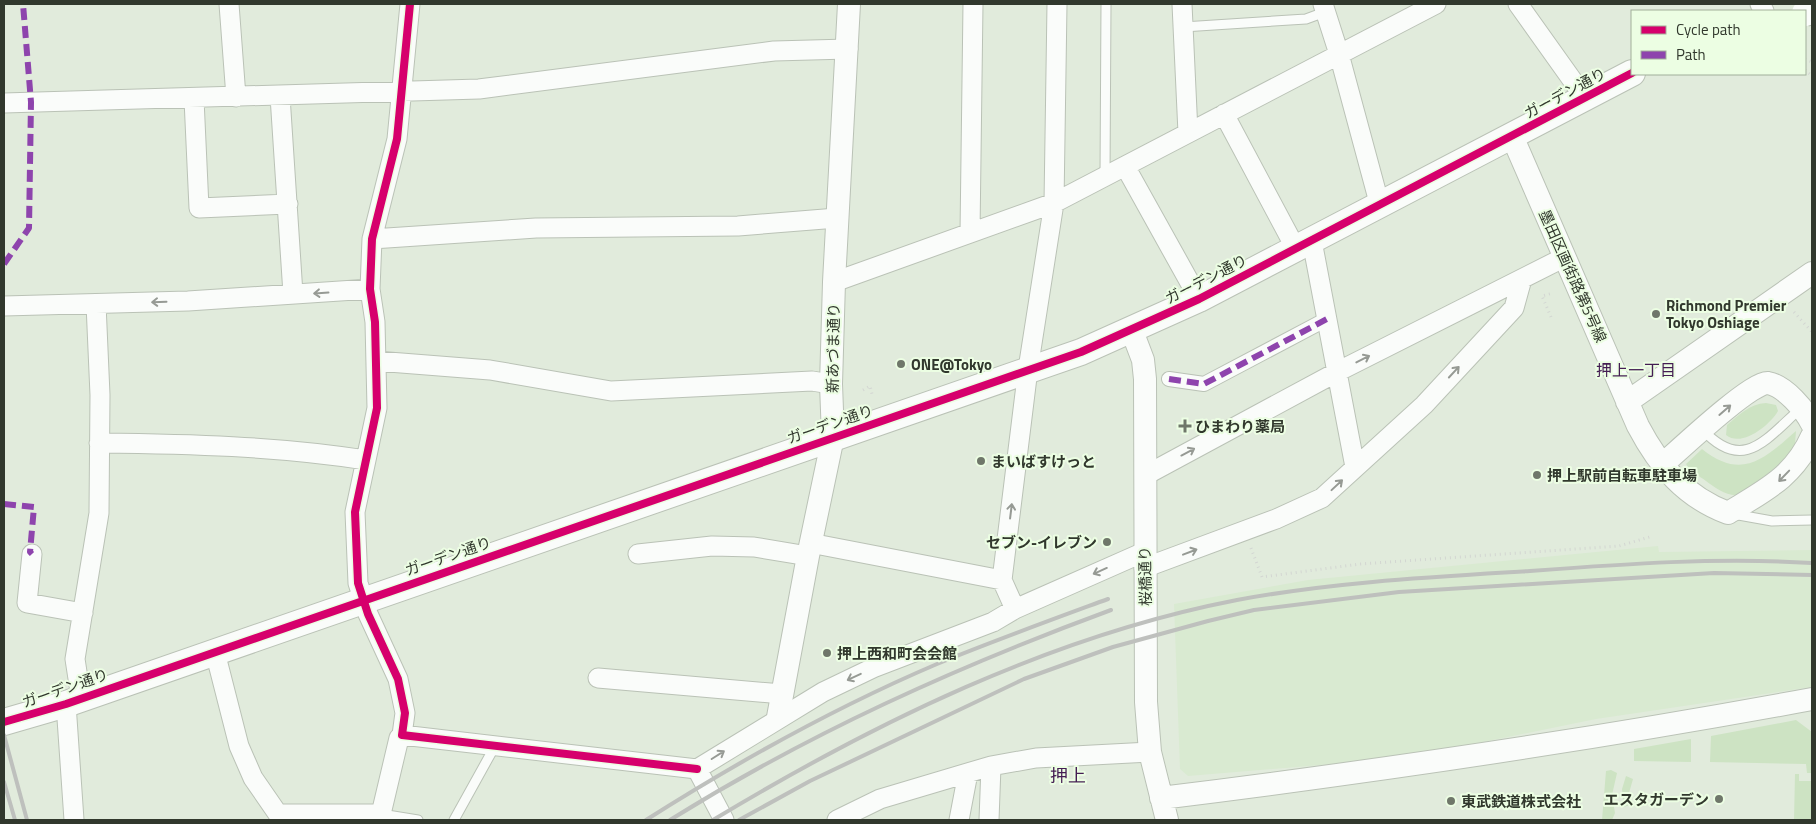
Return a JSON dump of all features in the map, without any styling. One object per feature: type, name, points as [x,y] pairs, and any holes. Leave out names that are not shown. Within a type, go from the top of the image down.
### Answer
[{"type":"main road","name":"ガーデン通り","points":[[4,722],[73,701],[1080,352],[1132,331],[1199,299],[1631,74]]},
{"type":"street","points":[[228,4],[236,97]]},
{"type":"street","points":[[215,652],[239,746],[253,778],[280,817],[381,814],[398,738],[402,734],[405,713],[398,678],[362,600],[358,583],[355,546],[355,512],[377,408],[375,322],[370,290],[372,239],[397,139],[410,4]]},
{"type":"street","name":"新あづま通り","points":[[778,717],[809,549],[833,437],[831,384],[834,282],[849,4]]},
{"type":"street","points":[[970,233],[973,4]]},
{"type":"street","points":[[1015,608],[1002,580],[1028,370],[1054,203],[1057,4]]},
{"type":"street","points":[[1182,4],[1188,133]]},
{"type":"street","points":[[834,282],[1054,203],[1436,4]]},
{"type":"street","points":[[1518,4],[1585,98]]},
{"type":"street","points":[[1324,8],[1339,54],[1380,206]]},
{"type":"street","points":[[4,103],[194,99],[479,89],[774,51],[848,49]]},
{"type":"street","points":[[280,96],[293,294]]},
{"type":"street","points":[[194,99],[199,208],[288,204]]},
{"type":"street","points":[[1224,114],[1304,245],[1327,319],[1355,467]]},
{"type":"street","name":"墨田区画街路第5号線","points":[[1512,136],[1627,402],[1647,443],[1662,465],[1694,497],[1709,506],[1728,513]]},
{"type":"street","points":[[1125,166],[1199,299]]},
{"type":"street","points":[[372,239],[536,228],[738,226],[837,218]]},
{"type":"street","points":[[1146,475],[1337,372],[1565,258]]},
{"type":"street","points":[[1627,402],[1812,273]]},
{"type":"street","points":[[402,734],[696,769],[778,717],[823,692],[873,668],[993,622],[1015,608],[1144,560],[1244,531],[1322,498],[1424,405],[1514,308],[1522,279]]},
{"type":"street","points":[[4,306],[96,304],[370,290]]},
{"type":"street","points":[[74,820],[73,701],[75,659],[99,513],[96,304]]},
{"type":"street","points":[[1169,379],[1204,384],[1327,319]]},
{"type":"street","name":"桜橋通り","points":[[1132,331],[1143,360],[1145,378],[1146,475],[1144,560],[1146,702],[1150,752],[1167,820]]},
{"type":"street","points":[[376,361],[490,370],[611,391],[812,381],[831,384]]},
{"type":"street","points":[[1662,465],[1759,384],[1767,383],[1782,390],[1806,416]]},
{"type":"street","points":[[1728,513],[1782,479],[1802,456],[1812,436]]},
{"type":"street","points":[[99,443],[195,444],[265,448],[366,460]]},
{"type":"street","points":[[638,554],[712,546],[809,549],[1002,580]]},
{"type":"street","points":[[32,554],[27,603],[83,614]]},
{"type":"street","points":[[598,678],[782,694]]},
{"type":"street","points":[[1161,798],[1356,774],[1577,741],[1812,699]]},
{"type":"street","points":[[838,820],[880,799],[991,766],[1036,758],[1150,752]]},
{"type":"street","points":[[989,820],[991,766]]},
{"type":"street","points":[[696,769],[724,820]]},
{"type":"street","points":[[959,820],[968,773]]},
{"type":"lane","points":[[1104,176],[1106,4]]},
{"type":"lane","points":[[1183,26],[1306,19],[1324,8]]},
{"type":"lane","points":[[1702,430],[1723,447],[1736,452],[1751,449],[1806,416]]},
{"type":"lane","points":[[1728,513],[1772,521],[1812,520]]},
{"type":"lane","points":[[454,820],[495,746]]},
{"type":"lane","points":[[381,814],[418,820]]},
{"type":"path","points":[[1551,316],[1542,296],[1553,293]]},
{"type":"path","points":[[1792,309],[1812,332]]},
{"type":"path","points":[[863,390],[870,386],[872,394]]},
{"type":"path","points":[[1244,531],[1262,577],[1360,564],[1619,546],[1653,536]]},
{"type":"shaded area","points":[[1766,403],[1776,405],[1778,411],[1762,428],[1740,439],[1726,435],[1727,425],[1740,414],[1754,405]]},
{"type":"shaded area","points":[[1796,431],[1795,444],[1792,451],[1758,483],[1738,495],[1717,489],[1686,464],[1702,449],[1716,459],[1729,464],[1741,465],[1752,462],[1773,450]]},
{"type":"shaded area","points":[[1658,546],[1659,552],[1812,550],[1812,687],[1596,719],[1404,758],[1188,776],[1180,769],[1174,604],[1308,580]]},
{"type":"shaded area","points":[[1796,720],[1812,732],[1812,773],[1807,773],[1806,764],[1710,762],[1711,736]]},
{"type":"shaded area","points":[[1691,739],[1691,762],[1634,761],[1634,749]]},
{"type":"shaded area","points":[[1611,770],[1617,773],[1612,795],[1615,813],[1612,820],[1602,820],[1606,771]]},
{"type":"shaded area","points":[[1795,774],[1799,774],[1799,781],[1812,781],[1812,820],[1794,820]]},
{"type":"shaded area","points":[[1626,776],[1633,779],[1629,793],[1630,805],[1624,807],[1622,789]]},
{"type":"railway","points":[[713,820],[837,750],[901,717],[966,687],[1032,660],[1099,636],[1168,616],[1237,600],[1273,594],[1383,581],[1671,562],[1777,561],[1812,563]]},
{"type":"railway","points":[[739,820],[810,781],[1024,679],[1113,647],[1254,610],[1399,592],[1714,573],[1812,575]]},
{"type":"railway","points":[[646,820],[752,756],[862,698],[958,655],[1108,599]]},
{"type":"railway","points":[[670,820],[723,788],[830,730],[996,655],[1111,610]]},
{"type":"railway","points":[[4,735],[27,820]]},
{"type":"railway","points":[[4,782],[15,820]]},
{"type":"marked path","points":[[4,264],[29,228],[31,102],[23,4]]},
{"type":"marked path","points":[[1169,379],[1204,384],[1327,319]]},
{"type":"marked path","points":[[4,504],[34,507],[30,552],[32,554]]},
{"type":"cycle path","points":[[410,4],[397,139],[372,239],[370,289],[375,322],[377,408],[355,512],[358,583],[368,614],[398,679],[405,713],[402,735],[697,769]]},
{"type":"cycle path","points":[[4,722],[66,704],[1081,352],[1199,299],[1631,74]]},
{"type":"place","name":"Richmond Premier Tokyo Oshiage","points":[[1656,314]]},
{"type":"place","name":"ONE@Tokyo","points":[[901,364]]},
{"type":"place","name":"ひまわり薬局","points":[[1185,426]]},
{"type":"place","name":"まいばすけっと","points":[[981,461]]},
{"type":"place","name":"押上駅前自転車駐車場","points":[[1537,475]]},
{"type":"place","name":"セブン-イレブン","points":[[1107,542]]},
{"type":"place","name":"押上西和町会会館","points":[[827,653]]},
{"type":"place","name":"エスタガーデン","points":[[1719,799]]},
{"type":"place","name":"東武鉄道株式会社","points":[[1451,801]]},
{"type":"district","name":"押上一丁目","points":[[1636,370]]},
{"type":"district","name":"押上","points":[[1068,775]]}]
